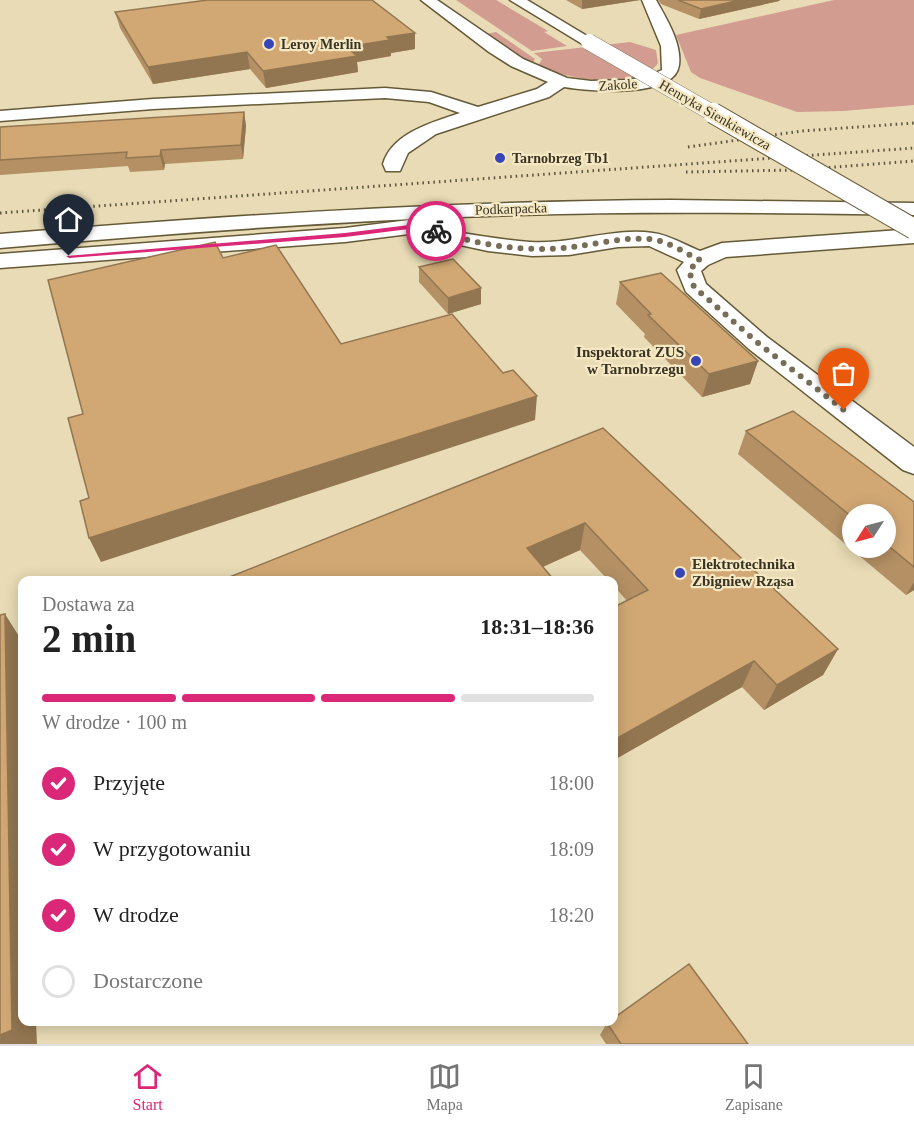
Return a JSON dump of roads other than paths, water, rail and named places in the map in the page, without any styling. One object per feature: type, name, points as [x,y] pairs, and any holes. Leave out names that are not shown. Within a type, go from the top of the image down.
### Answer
[{"type":"street","points":[[428,0],[518,64],[542,77],[561,82]]},
{"type":"street","name":"Henryka Sienkiewicza","points":[[517,0],[914,229]]},
{"type":"street","name":"Zakole","points":[[561,82],[602,87],[628,86],[647,83],[669,72],[672,59],[662,27],[650,0]]},
{"type":"street","points":[[393,167],[396,155],[410,141],[447,125],[543,93],[561,82]]},
{"type":"street","points":[[0,116],[153,104],[385,93],[431,97],[481,114]]},
{"type":"street","name":"Podkarpacka","points":[[0,240],[193,225],[445,211],[593,207],[914,209]]},
{"type":"street","points":[[0,261],[345,235],[409,227],[428,229],[455,238],[488,244],[532,249],[570,248],[618,240],[651,238],[700,260]]},
{"type":"street","points":[[914,236],[722,250],[700,260],[689,270],[694,287],[758,343],[914,463]]},
{"type":"railway","points":[[688,147],[802,131],[914,123]]},
{"type":"railway","points":[[0,213],[914,148]]},
{"type":"railway","points":[[686,172],[796,170],[914,161]]},
{"type":"place","name":"Leroy Merlin","points":[[269,44]]},
{"type":"place","name":"Tarnobrzeg Tb1","points":[[500,158]]},
{"type":"place","name":"Inspektorat ZUS w Tarnobrzegu","points":[[696,361]]},
{"type":"place","name":"Elektrotechnika Zbigniew Rząsa","points":[[680,573]]}]
